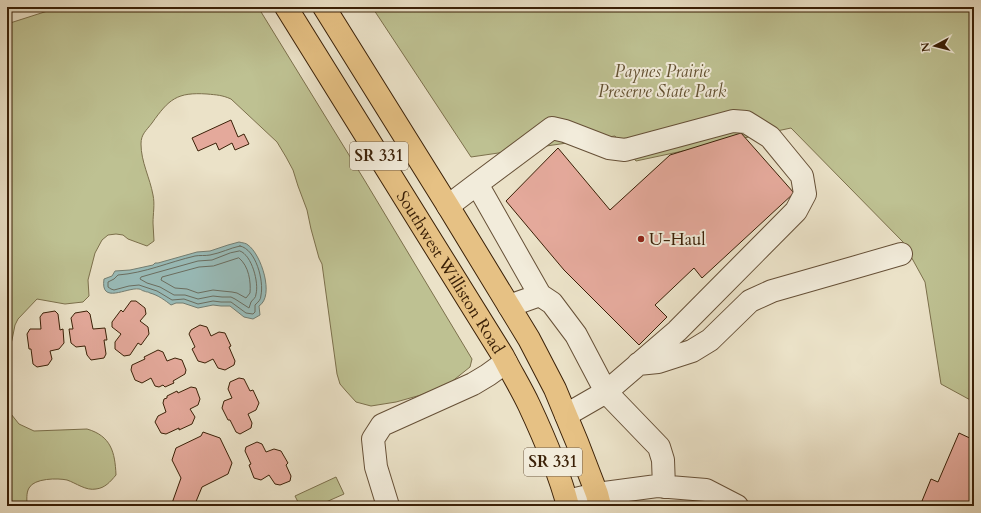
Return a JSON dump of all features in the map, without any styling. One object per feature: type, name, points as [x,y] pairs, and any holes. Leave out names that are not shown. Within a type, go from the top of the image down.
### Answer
[{"type":"highway","name":"Southwest Williston Road","points":[[286,7],[506,362],[528,404],[550,454],[568,503]]},
{"type":"highway","name":"Southwest Williston Road","points":[[324,7],[529,339],[555,389],[577,442],[598,500]]},
{"type":"street","points":[[448,206],[552,128],[565,131],[609,148],[625,150],[733,121],[746,122],[770,137],[802,176],[805,194],[796,211],[677,331],[606,392],[566,415]]},
{"type":"street","points":[[477,184],[540,295],[552,303],[576,335],[606,392],[659,447],[663,460],[664,487]]},
{"type":"street","points":[[638,364],[658,362],[692,351],[710,340],[750,301],[772,291],[901,254]]},
{"type":"street","points":[[509,306],[540,295]]},
{"type":"street","points":[[388,506],[376,466],[373,439],[382,425],[473,384],[506,362]]},
{"type":"street","points":[[568,503],[598,500],[657,486],[706,490],[737,506]]},
{"type":"green space","points":[[60,7],[258,7],[472,359],[470,367],[450,383],[421,395],[396,402],[371,406],[356,402],[340,384],[337,374],[322,264],[319,258],[307,210],[293,170],[277,142],[231,99],[219,95],[207,94],[188,94],[169,103],[144,133],[142,138],[142,157],[154,198],[154,241],[147,246],[128,239],[123,235],[108,235],[102,240],[95,253],[88,280],[89,296],[83,302],[65,304],[37,299],[18,319],[15,325],[7,357],[7,24]]},
{"type":"green space","name":"Paynes Prairie Preserve State Park","points":[[372,7],[974,7],[974,402],[941,384],[925,282],[903,242],[791,128],[636,161],[615,136],[471,157]]},
{"type":"green space","points":[[7,409],[19,424],[34,431],[87,429],[102,436],[113,452],[116,475],[105,486],[92,489],[85,488],[67,480],[52,479],[36,482],[28,490],[27,506],[7,506]]},
{"type":"green space","points":[[336,477],[344,494],[317,506],[300,506],[295,496]]},
{"type":"water","points":[[239,242],[246,244],[253,250],[261,266],[266,285],[264,301],[259,306],[260,315],[253,319],[244,317],[230,306],[213,305],[198,308],[183,303],[171,305],[159,297],[140,289],[110,293],[106,291],[104,287],[104,279],[112,276],[115,271],[130,270],[153,265],[155,263],[197,252],[210,251]]},
{"type":"building","points":[[231,120],[238,137],[244,134],[249,144],[235,150],[232,143],[219,150],[216,143],[198,151],[192,138]]},
{"type":"building","name":"U-Haul","points":[[741,133],[794,193],[702,278],[694,268],[655,305],[667,317],[639,345],[564,270],[506,201],[558,148],[610,210],[670,155]]},
{"type":"building","points":[[131,301],[136,301],[145,308],[146,314],[140,321],[148,327],[149,334],[141,345],[138,343],[130,355],[124,356],[115,349],[115,342],[121,334],[112,327],[112,322],[121,310],[123,312]]},
{"type":"building","points":[[55,311],[58,314],[60,330],[63,329],[64,343],[59,349],[50,351],[52,359],[48,365],[37,367],[33,364],[27,334],[30,329],[41,329],[40,317],[43,313]]},
{"type":"building","points":[[87,311],[90,314],[93,329],[105,328],[107,340],[104,340],[106,354],[104,358],[91,360],[87,355],[85,346],[76,347],[71,343],[69,329],[73,329],[71,318],[75,313]]},
{"type":"building","points":[[200,325],[207,327],[211,336],[219,332],[225,333],[231,346],[229,347],[235,361],[234,365],[225,370],[218,368],[213,359],[205,363],[198,361],[192,349],[195,347],[189,334],[191,330]]},
{"type":"building","points":[[158,350],[163,352],[167,361],[175,358],[182,360],[186,370],[185,374],[173,381],[174,383],[165,387],[163,385],[159,387],[155,386],[151,378],[142,383],[135,380],[131,370],[132,365],[145,359],[144,357]]},
{"type":"building","points":[[239,378],[244,379],[250,391],[253,390],[259,403],[256,410],[248,414],[252,423],[251,428],[240,434],[236,432],[222,408],[224,401],[232,398],[228,389],[230,382]]},
{"type":"building","points":[[191,387],[196,388],[200,399],[198,405],[190,409],[195,417],[192,424],[166,434],[161,433],[155,422],[158,416],[166,412],[163,403],[164,399],[177,391],[178,393]]},
{"type":"building","points":[[203,432],[220,438],[232,463],[228,474],[202,487],[195,504],[196,506],[171,506],[181,478],[172,460],[176,448],[201,436]]},
{"type":"building","points":[[959,433],[974,440],[974,506],[933,506],[922,501],[931,479],[938,482]]},
{"type":"building","points":[[257,442],[262,444],[266,452],[274,449],[281,451],[288,463],[286,465],[291,476],[290,481],[280,485],[275,484],[269,475],[261,480],[254,478],[249,465],[251,464],[245,451],[246,447]]},
{"type":"place","name":"U-Haul","points":[[641,239]]}]
